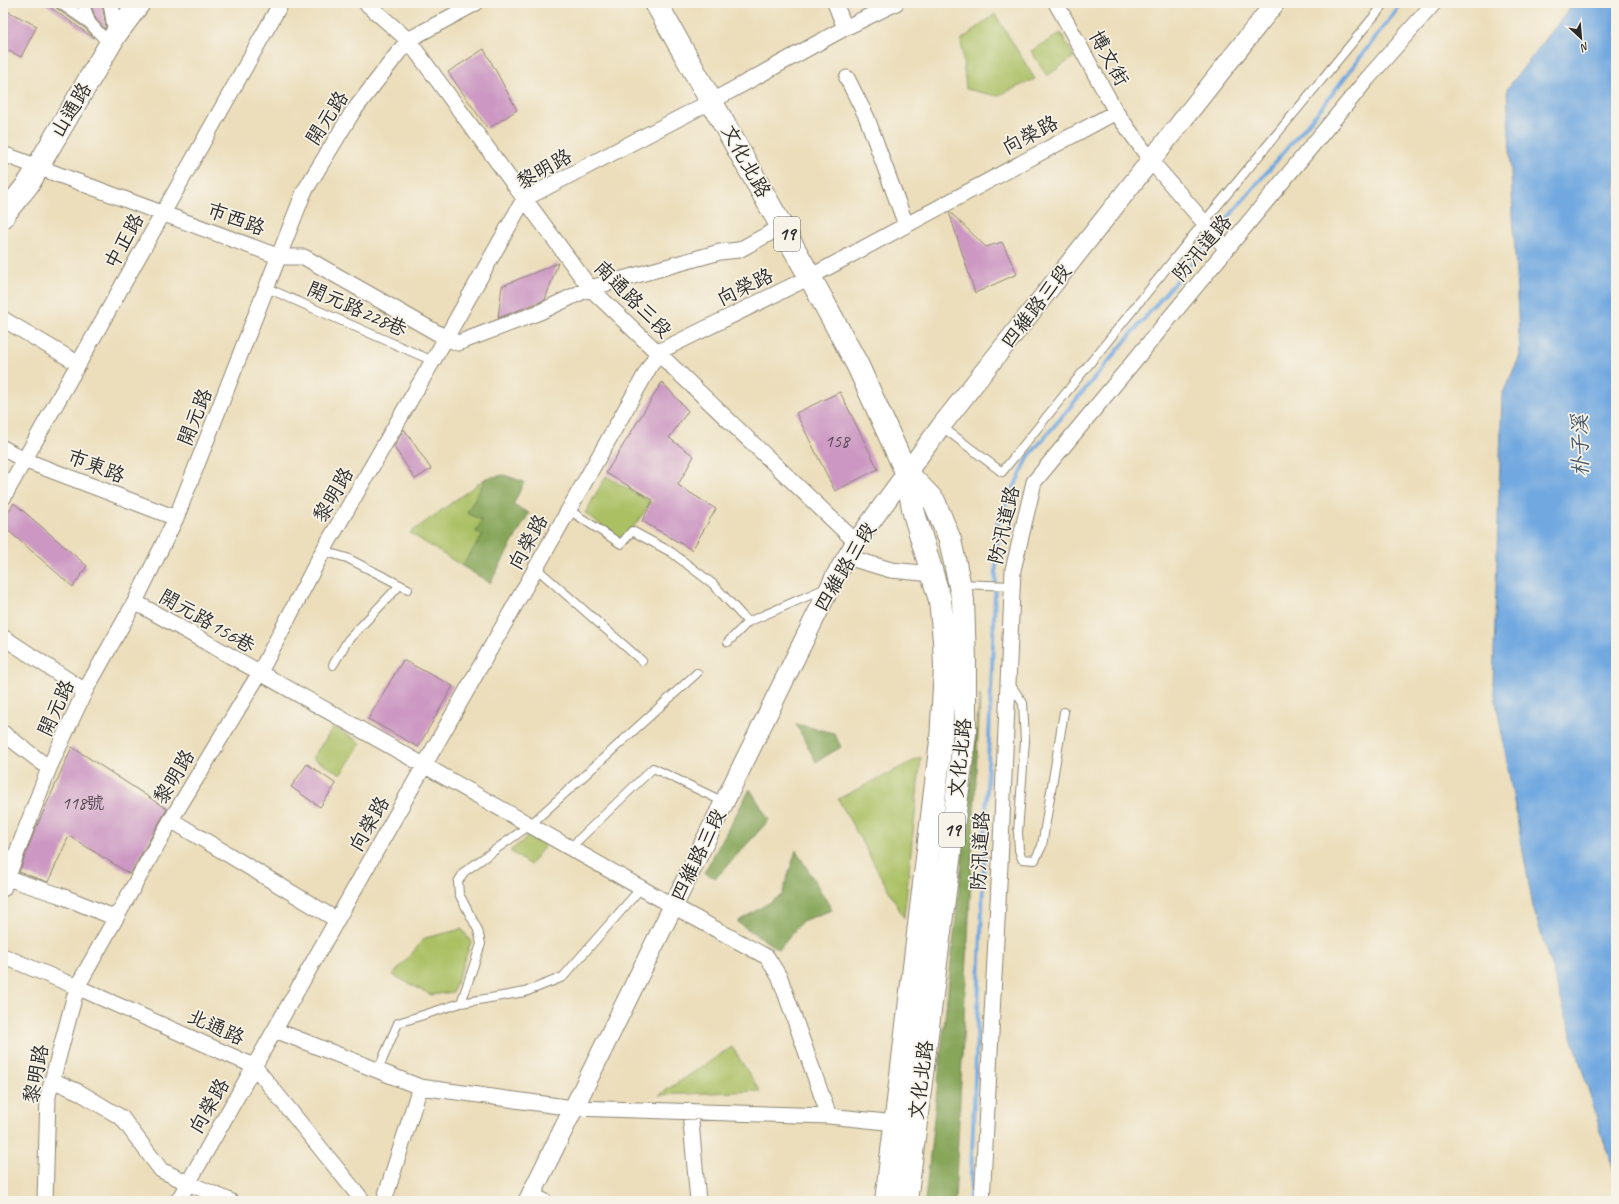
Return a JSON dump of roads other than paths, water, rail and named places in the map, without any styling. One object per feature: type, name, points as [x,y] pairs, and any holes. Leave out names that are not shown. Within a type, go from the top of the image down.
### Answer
[{"type":"main road","name":"山通路","points":[[5,208],[33,178],[37,168],[113,40],[139,3]]},
{"type":"main road","name":"文化北路","points":[[656,3],[783,226],[858,366],[906,472],[914,513],[940,600],[945,668],[941,740],[905,1124],[906,1201]]},
{"type":"main road","name":"文化北路","points":[[886,1201],[905,1124],[965,733],[963,600],[960,584],[950,540],[934,502],[906,472]]},
{"type":"street","points":[[61,3],[113,40]]},
{"type":"street","points":[[83,3],[90,23]]},
{"type":"street","points":[[111,3],[113,40]]},
{"type":"street","name":"中正路","points":[[3,498],[281,3]]},
{"type":"street","name":"南通路三段","points":[[366,3],[408,40],[590,288],[658,352],[852,549]]},
{"type":"street","name":"開元路","points":[[5,884],[49,768],[85,691],[135,602],[176,518],[280,257],[304,192],[352,113],[408,40],[476,3]]},
{"type":"street","points":[[835,3],[846,28]]},
{"type":"street","name":"黎明路","points":[[45,1201],[48,1096],[76,987],[172,820],[259,674],[323,551],[433,361],[524,199],[712,102],[846,28],[896,3]]},
{"type":"street","name":"博文街","points":[[1056,3],[1116,112],[1151,161],[1227,249]]},
{"type":"street","name":"四維路三段","points":[[534,1199],[573,1108],[830,586],[852,549],[906,472],[941,426],[1275,3]]},
{"type":"street","name":"防汛道路","points":[[982,1201],[1013,570],[1034,482],[1368,78],[1434,3]]},
{"type":"street","points":[[847,78],[867,118],[906,225]]},
{"type":"street","name":"向榮路","points":[[178,1201],[658,352],[810,277],[1116,112]]},
{"type":"street","name":"市西路","points":[[3,154],[37,168],[280,257],[304,257],[446,338]]},
{"type":"street","points":[[446,338],[458,343],[540,312],[590,288],[720,252],[739,250],[783,226]]},
{"type":"street","points":[[3,320],[79,364]]},
{"type":"street","name":"市東路","points":[[4,450],[24,460],[176,518]]},
{"type":"street","points":[[852,549],[892,570],[933,574]]},
{"type":"street","name":"開元路156巷","points":[[135,602],[259,674],[767,957],[780,978],[829,1116]]},
{"type":"street","points":[[3,638],[85,691]]},
{"type":"street","points":[[3,733],[49,768]]},
{"type":"street","points":[[172,820],[337,920]]},
{"type":"street","points":[[5,884],[59,895],[116,918]]},
{"type":"street","name":"北通路","points":[[3,956],[254,1066],[363,1201]]},
{"type":"street","points":[[275,1030],[420,1087],[573,1108],[829,1116],[905,1124]]},
{"type":"street","points":[[52,1080],[79,1092],[122,1118],[161,1170],[230,1201]]},
{"type":"street","points":[[384,1201],[420,1087]]},
{"type":"street","points":[[690,1111],[698,1201]]},
{"type":"lane","points":[[941,426],[1002,472],[1204,222],[1385,3]]},
{"type":"lane","name":"開元路228巷","points":[[267,288],[433,361]]},
{"type":"lane","points":[[569,510],[621,544],[632,531],[671,552],[713,584],[748,622]]},
{"type":"lane","points":[[323,551],[347,558],[404,587],[348,640],[333,665]]},
{"type":"lane","points":[[536,568],[642,661]]},
{"type":"lane","points":[[960,584],[1012,586]]},
{"type":"lane","points":[[728,642],[748,622],[830,586]]},
{"type":"lane","points":[[461,1002],[481,944],[478,930],[459,894],[458,882],[464,872],[530,825],[697,673]]},
{"type":"lane","points":[[1008,682],[1023,703],[1024,741],[1018,832],[1019,850],[1022,859],[1035,860],[1042,846],[1064,712]]},
{"type":"lane","points":[[570,848],[653,768],[724,802]]},
{"type":"lane","points":[[378,1070],[398,1023],[461,1002],[525,992],[563,977],[641,888]]},
{"type":"water","name":"朴子溪","points":[[1574,3],[1616,3],[1616,1181],[1533,907],[1493,684],[1502,395],[1520,356],[1507,89]]},
{"type":"waterway","points":[[1216,232],[1322,107],[1402,3]]},
{"type":"waterway","points":[[970,1201],[998,521],[1029,456],[1212,238]]}]
